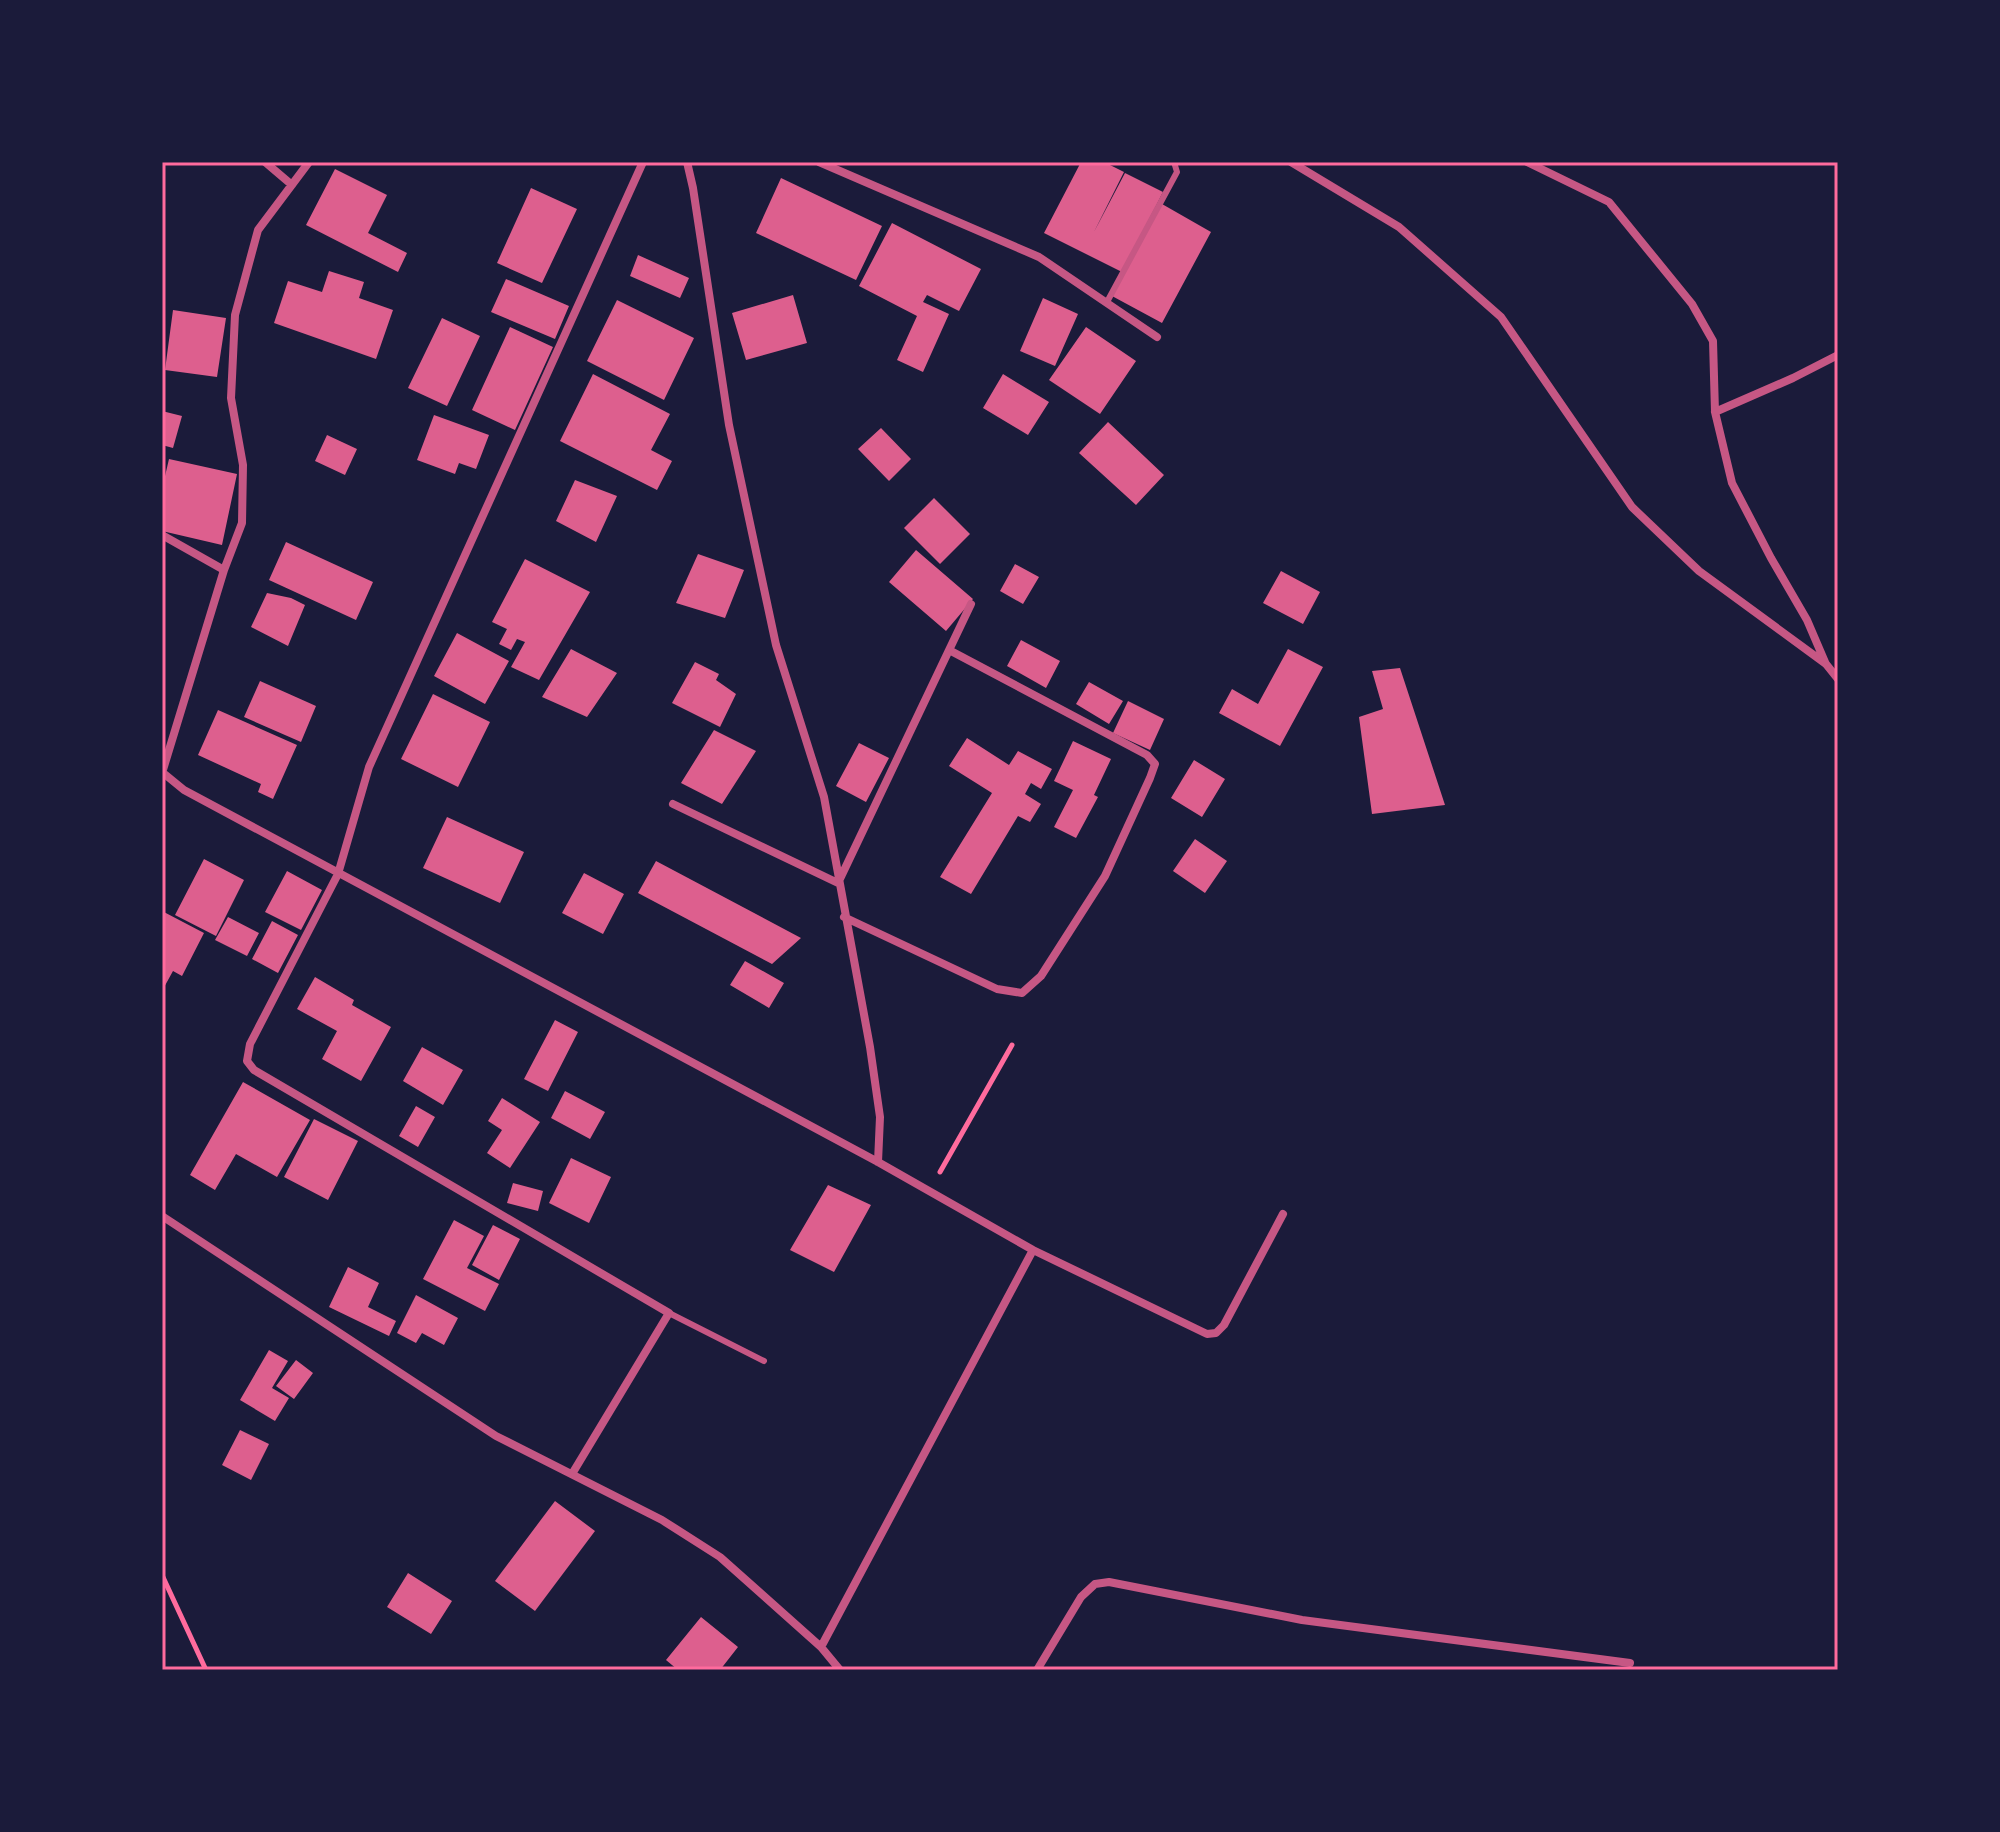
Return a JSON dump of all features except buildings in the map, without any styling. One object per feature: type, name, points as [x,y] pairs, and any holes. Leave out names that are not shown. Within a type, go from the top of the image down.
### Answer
[{"type":"street","points":[[265,162],[292,185]]},
{"type":"street","points":[[309,162],[258,230],[235,315],[231,398],[243,465],[242,523],[224,570],[162,773],[184,790],[878,1162],[1033,1250],[1207,1334],[1216,1333],[1224,1325],[1283,1214]]},
{"type":"street","points":[[572,1474],[669,1313],[254,1070],[247,1061],[250,1044],[338,874],[369,767],[643,162]]},
{"type":"street","points":[[687,162],[729,425],[776,645],[824,797],[870,1047],[880,1117],[878,1162]]},
{"type":"street","points":[[819,162],[1039,257],[1157,337]]},
{"type":"street","points":[[1291,162],[1399,227],[1501,317],[1632,507],[1699,571],[1826,664],[1838,679]]},
{"type":"street","points":[[1527,162],[1609,202],[1692,304],[1713,341],[1715,412],[1732,483],[1807,620],[1826,664]]},
{"type":"street","points":[[1715,412],[1838,355]]},
{"type":"street","points":[[162,535],[224,570]]},
{"type":"street","points":[[838,883],[971,604]]},
{"type":"street","points":[[844,917],[997,989],[1022,993],[1041,976],[1105,876],[1155,764],[1147,755],[949,650]]},
{"type":"street","points":[[673,804],[838,883]]},
{"type":"street","points":[[162,1216],[496,1436],[662,1520],[720,1557],[821,1647],[840,1670]]},
{"type":"street","points":[[821,1647],[1033,1250]]},
{"type":"street","points":[[1037,1670],[1081,1597],[1095,1584],[1109,1582],[1302,1620],[1630,1663]]},
{"type":"lane","points":[[1107,302],[1177,172],[1174,162]]},
{"type":"lane","points":[[669,1313],[764,1361]]},
{"type":"path","points":[[929,1190],[1012,1045]]},
{"type":"path","points":[[162,1575],[206,1670]]}]
